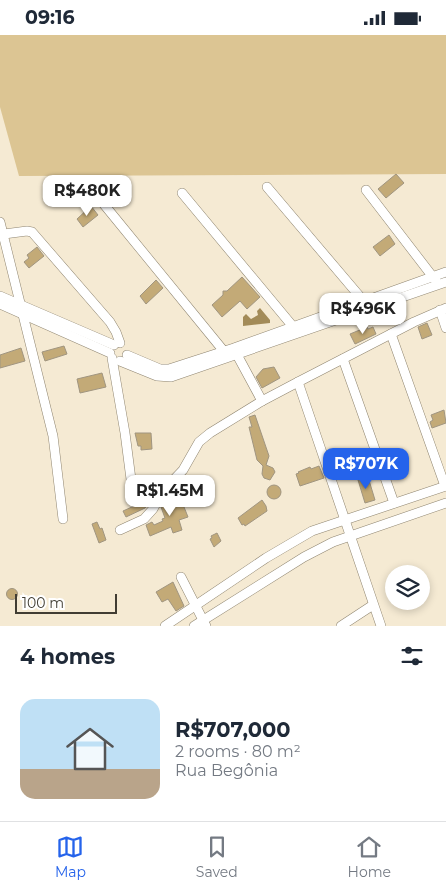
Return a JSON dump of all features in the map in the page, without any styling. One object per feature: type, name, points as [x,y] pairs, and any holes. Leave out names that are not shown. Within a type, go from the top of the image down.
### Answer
[{"type":"street","points":[[267,187],[370,309]]},
{"type":"street","points":[[366,190],[439,281]]},
{"type":"street","points":[[182,193],[296,330]]},
{"type":"street","points":[[102,202],[231,353],[262,401]]},
{"type":"street","points":[[0,222],[53,436],[64,519]]},
{"type":"street","points":[[4,233],[32,232],[110,322],[116,332],[132,487]]},
{"type":"street","points":[[0,305],[165,370],[231,353],[296,330],[370,309],[439,281],[446,272]]},
{"type":"street","points":[[296,330],[363,301],[439,281]]},
{"type":"street","points":[[0,296],[117,352]]},
{"type":"street","points":[[120,530],[144,519],[153,509],[162,492],[183,470],[199,442],[228,421],[298,382],[443,309],[446,328]]},
{"type":"street","points":[[165,626],[196,607],[266,558],[319,527],[445,486],[391,334]]},
{"type":"street","points":[[343,359],[394,503]]},
{"type":"street","points":[[298,382],[381,626]]},
{"type":"street","points":[[194,626],[205,624],[304,557],[349,535],[446,503]]},
{"type":"street","points":[[181,577],[205,624]]},
{"type":"street","points":[[341,626],[374,605]]},
{"type":"shaded area","points":[[0,35],[446,35],[446,174],[19,176],[0,107]]},
{"type":"shaded area","points":[[260,308],[270,320],[270,323],[243,326],[243,317],[246,314],[251,319],[258,315],[257,311]]},
{"type":"building","points":[[396,174],[404,183],[386,198],[378,189]]},
{"type":"building","points":[[91,206],[98,215],[83,227],[77,219]]},
{"type":"building","points":[[389,235],[395,244],[380,256],[373,247]]},
{"type":"building","points":[[37,247],[44,256],[29,268],[24,262],[29,258],[27,255]]},
{"type":"building","points":[[242,277],[260,297],[247,309],[240,301],[222,317],[212,305],[223,295],[223,291],[227,291]]},
{"type":"building","points":[[156,280],[163,288],[146,304],[140,296]]},
{"type":"building","points":[[427,323],[432,335],[422,339],[418,327]]},
{"type":"building","points":[[367,327],[368,329],[373,327],[376,334],[355,344],[350,334]]},
{"type":"building","points":[[64,346],[67,354],[45,361],[42,352]]},
{"type":"building","points":[[21,348],[25,361],[0,368],[0,355]]},
{"type":"building","points":[[274,367],[280,378],[262,388],[256,377],[263,369]]},
{"type":"building","points":[[102,373],[106,387],[80,393],[77,379]]},
{"type":"building","points":[[444,410],[446,423],[432,428],[430,422],[433,420],[431,415]]},
{"type":"building","points":[[255,415],[269,456],[266,465],[273,468],[275,472],[270,480],[264,478],[262,474],[263,466],[257,460],[249,427],[252,427],[249,417]]},
{"type":"building","points":[[135,433],[151,433],[152,449],[141,450]]},
{"type":"building","points":[[319,466],[324,478],[300,486],[296,474],[310,467],[311,469]]},
{"type":"building","points":[[368,477],[375,500],[365,503],[358,480]]},
{"type":"building","points":[[274,485],[279,487],[281,492],[279,497],[274,499],[269,497],[267,492],[269,487]]},
{"type":"building","points":[[168,495],[170,500],[180,497],[188,517],[179,520],[182,530],[173,533],[171,527],[150,536],[146,525],[152,522],[154,525],[163,521],[162,519],[165,518],[161,507]]},
{"type":"building","points":[[152,498],[145,508],[126,517],[123,511]]},
{"type":"building","points":[[262,500],[267,511],[245,526],[244,524],[242,525],[238,518]]},
{"type":"building","points":[[97,522],[100,529],[102,528],[106,540],[99,543],[92,524]]},
{"type":"building","points":[[217,533],[221,541],[214,547],[210,539],[212,538],[211,536]]},
{"type":"building","points":[[173,582],[184,606],[176,611],[168,599],[162,602],[156,592]]},
{"type":"building","points":[[12,588],[18,594],[12,600],[6,594]]}]
